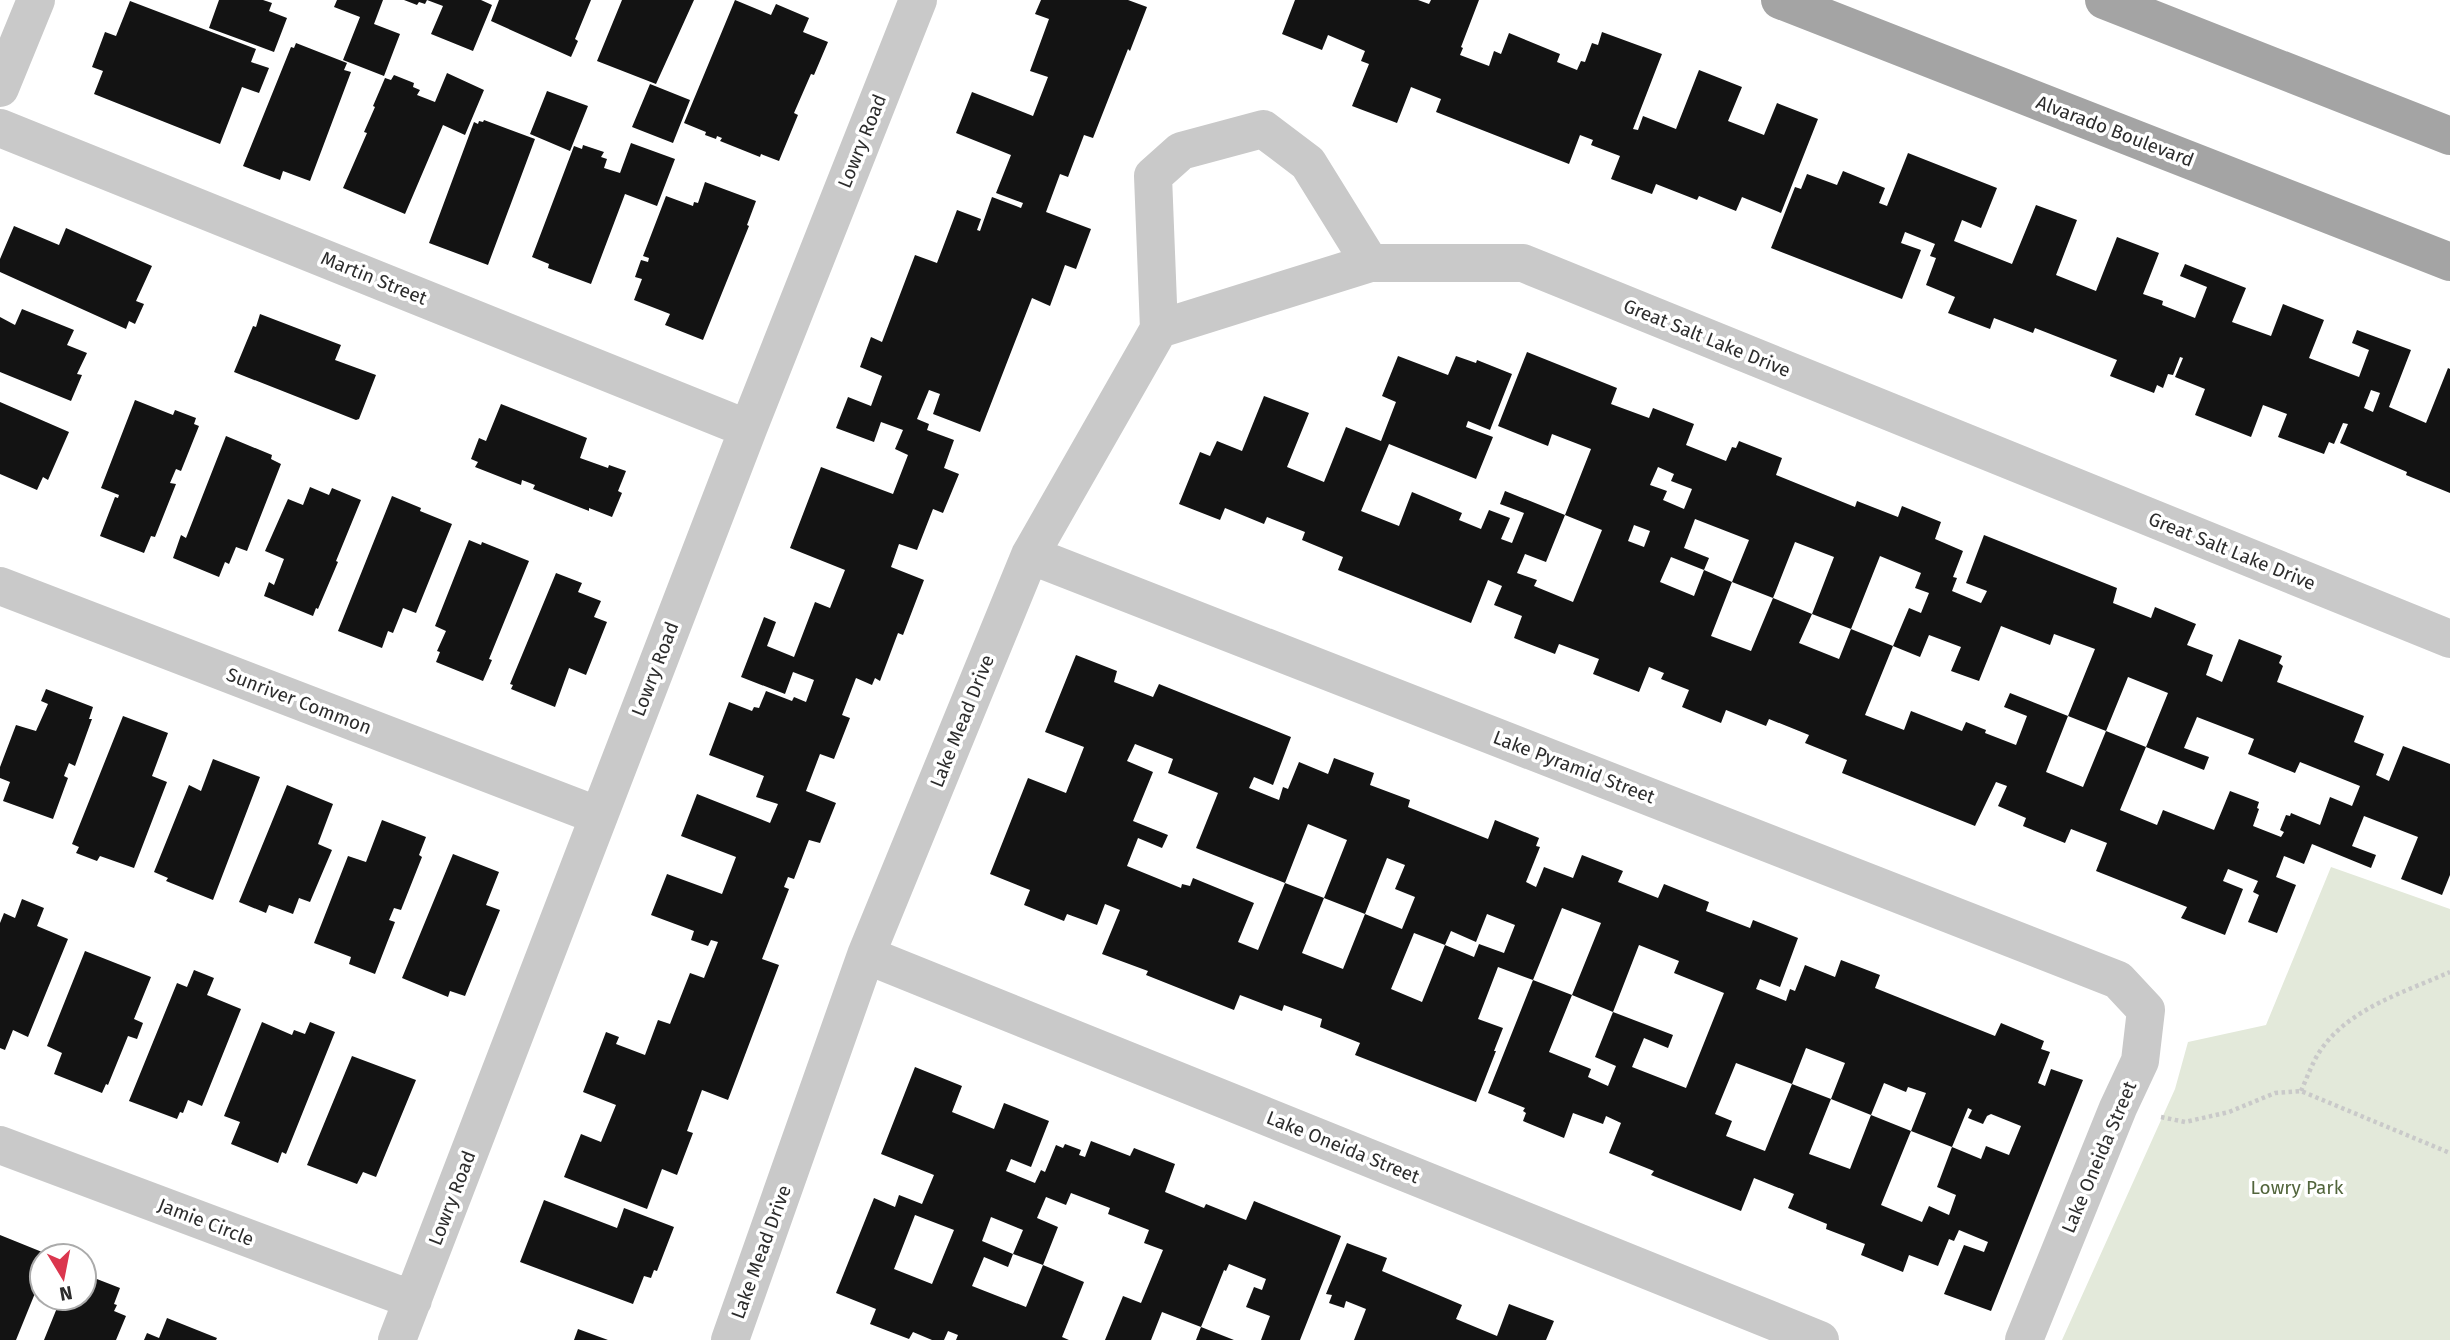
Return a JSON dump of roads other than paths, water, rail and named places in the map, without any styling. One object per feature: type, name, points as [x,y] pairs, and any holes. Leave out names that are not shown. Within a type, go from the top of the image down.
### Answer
[{"type":"main road","name":"Alvarado Boulevard","points":[[1780,0],[2450,262]]},
{"type":"main road","points":[[2104,0],[2450,136]]},
{"type":"street","points":[[0,88],[36,0]]},
{"type":"street","name":"Lowry Road","points":[[397,1340],[748,429],[918,0]]},
{"type":"street","name":"Martin Street","points":[[0,128],[748,429]]},
{"type":"street","points":[[1263,129],[1308,163],[1370,263],[1159,329],[1153,176],[1181,151],[1263,129]]},
{"type":"street","name":"Great Salt Lake Drive","points":[[1370,263],[1523,263],[2450,639]]},
{"type":"street","name":"Lake Mead Drive","points":[[730,1340],[866,955],[1030,555],[1159,329]]},
{"type":"street","name":"Lake Pyramid Street","points":[[1030,555],[2118,980]]},
{"type":"street","name":"Sunriver Common","points":[[0,586],[599,816]]},
{"type":"street","name":"Lake Oneida Street","points":[[866,955],[1819,1340]]},
{"type":"street","name":"Lake Oneida Street","points":[[2024,1340],[2118,1108],[2140,1061],[2146,1010],[2118,980]]},
{"type":"street","name":"Jamie Circle","points":[[0,1145],[413,1300]]},
{"type":"park label","name":"Lowry Park","points":[[2297,1187]]}]
